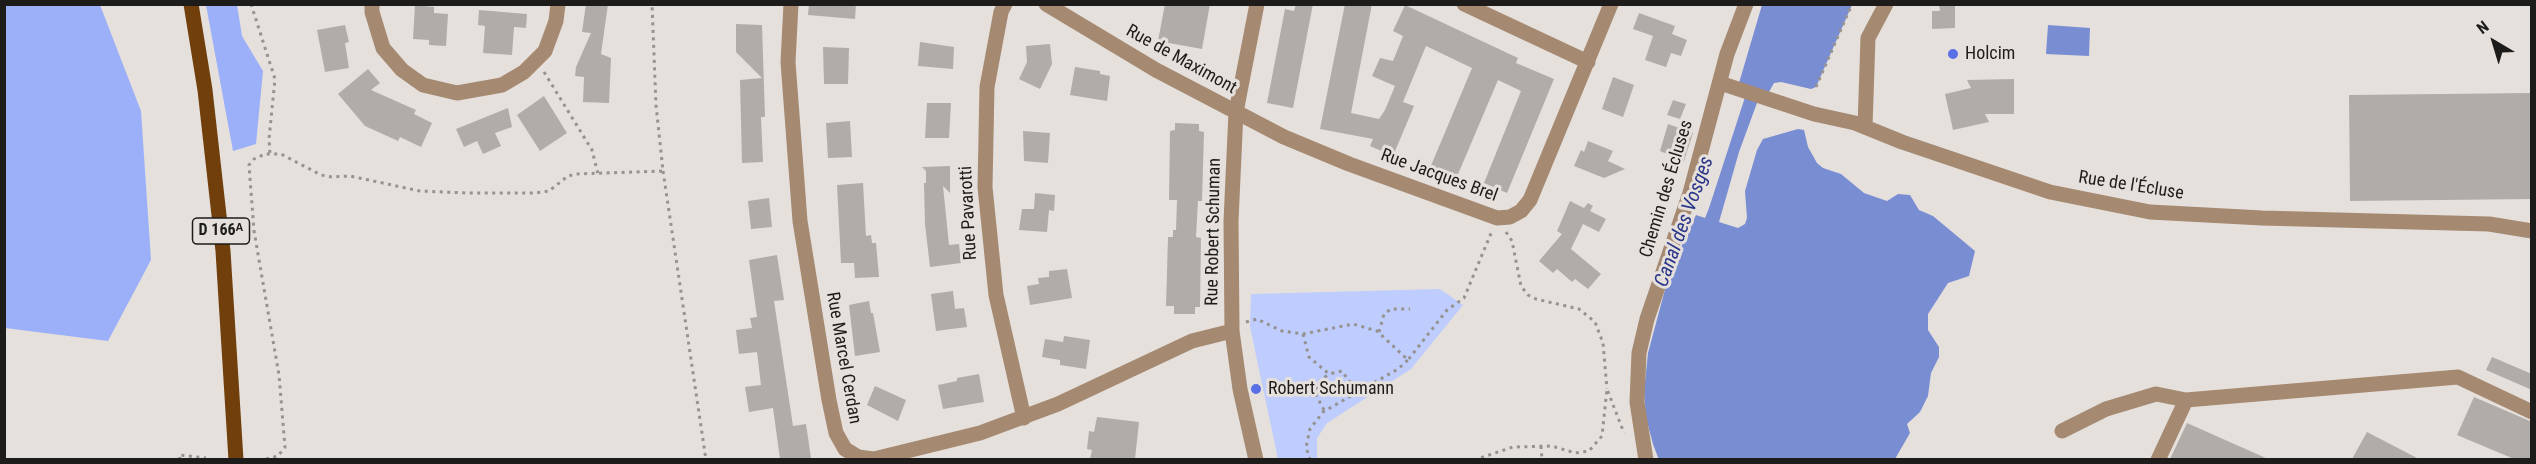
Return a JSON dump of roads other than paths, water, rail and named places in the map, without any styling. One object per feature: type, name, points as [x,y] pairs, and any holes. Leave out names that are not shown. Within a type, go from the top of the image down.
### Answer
[{"type":"main road","name":"D 166ᴬ","points":[[191,4],[205,90],[223,250],[236,459]]},
{"type":"street","points":[[372,4],[372,12],[383,48],[402,70],[423,85],[457,93],[502,85],[524,72],[545,51],[556,21],[558,4]]},
{"type":"street","name":"Rue Marcel Cerdan","points":[[791,4],[788,62],[800,221],[829,399],[836,433],[845,449],[858,457],[874,459],[954,440],[1024,418],[1192,341],[1232,329]]},
{"type":"street","name":"Rue Pavarotti","points":[[1005,4],[1001,12],[987,87],[985,187],[996,295],[1024,418]]},
{"type":"street","name":"Rue de Maximont","points":[[1046,4],[1156,70],[1236,112]]},
{"type":"street","name":"Rue Robert Schuman","points":[[1256,459],[1240,388],[1232,329],[1231,221],[1236,112],[1257,4]]},
{"type":"street","points":[[1464,4],[1588,62]]},
{"type":"street","name":"Rue Jacques Brel","points":[[1236,112],[1284,137],[1348,164],[1497,218],[1510,217],[1521,211],[1530,200],[1611,4]]},
{"type":"street","name":"Chemin des Écluses","points":[[1646,459],[1637,402],[1639,353],[1658,284],[1725,85],[1727,54],[1746,4]]},
{"type":"street","points":[[1865,127],[1868,38],[1886,4]]},
{"type":"street","name":"Rue de l'Écluse","points":[[1725,85],[1865,127],[1902,142],[2050,192],[2150,212],[2262,218],[2489,224],[2532,231]]},
{"type":"street","points":[[2062,431],[2106,409],[2156,394],[2186,400],[2458,377],[2532,412]]},
{"type":"street","points":[[2158,459],[2186,400]]},
{"type":"place","name":"Holcim","points":[[1953,54]]},
{"type":"place","name":"Robert Schumann","points":[[1256,389]]},
{"type":"water label","name":"Canal des Vosges","points":[[1685,222]]}]
